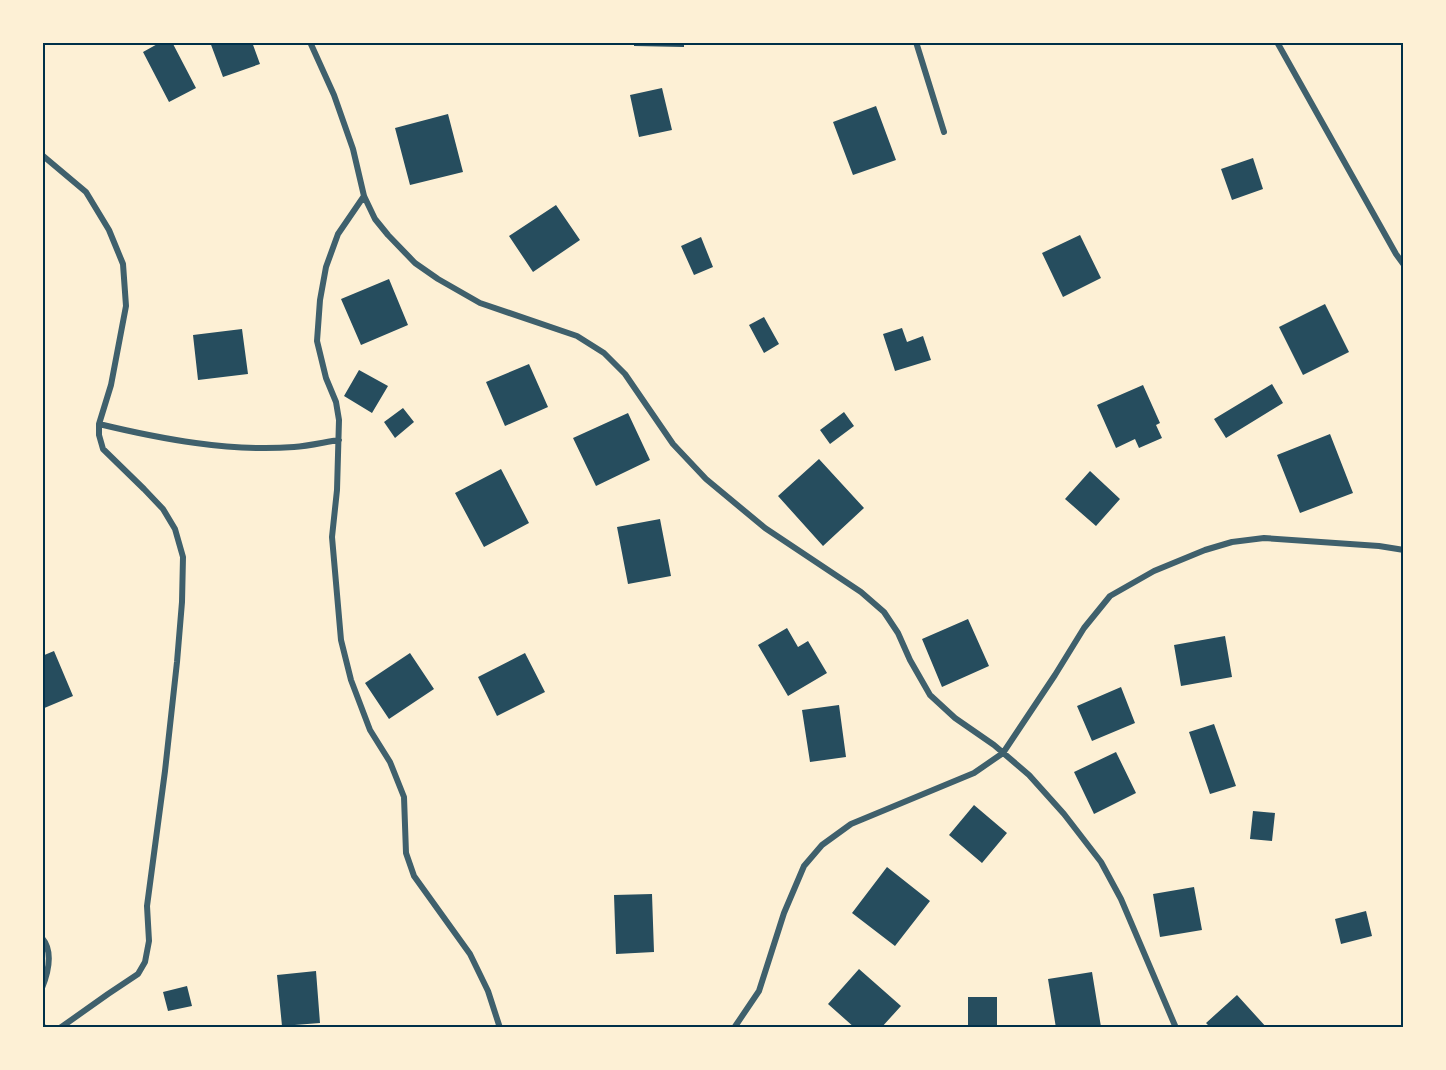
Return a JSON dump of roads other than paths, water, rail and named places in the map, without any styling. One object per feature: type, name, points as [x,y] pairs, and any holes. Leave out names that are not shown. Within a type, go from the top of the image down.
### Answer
[{"type":"street","points":[[310,42],[334,95],[353,149],[364,196],[375,219],[388,235],[415,263],[480,303],[578,336],[604,353],[625,374],[672,444],[706,479],[765,528],[861,592],[884,612],[898,633],[930,695],[955,718],[1029,775],[1064,814],[1101,862],[1121,899],[1176,1028]]},
{"type":"street","points":[[916,42],[944,132]]},
{"type":"street","points":[[1278,42],[1390,244],[1404,265]]},
{"type":"street","points":[[42,154],[86,192],[109,230],[123,264],[126,306],[111,385],[99,424],[99,435],[103,449],[163,509],[175,529],[183,557],[177,662],[147,906],[149,941],[145,962],[138,974],[60,1028]]},
{"type":"street","points":[[364,196],[338,234],[327,267],[320,300],[317,341],[336,402],[339,420],[337,490],[332,537],[341,640],[351,680],[370,730],[390,762],[404,796],[406,853],[414,876],[470,954],[488,991],[500,1028]]},
{"type":"street","points":[[99,424],[169,439],[242,448],[295,447],[339,440]]},
{"type":"street","points":[[734,1028],[759,991],[784,914],[804,866],[822,845],[851,824],[974,773],[1003,753],[1084,628],[1110,596],[1154,571],[1232,542],[1264,538],[1379,546],[1404,550]]},
{"type":"street","points":[[42,938],[48,951],[49,968],[42,988]]}]
